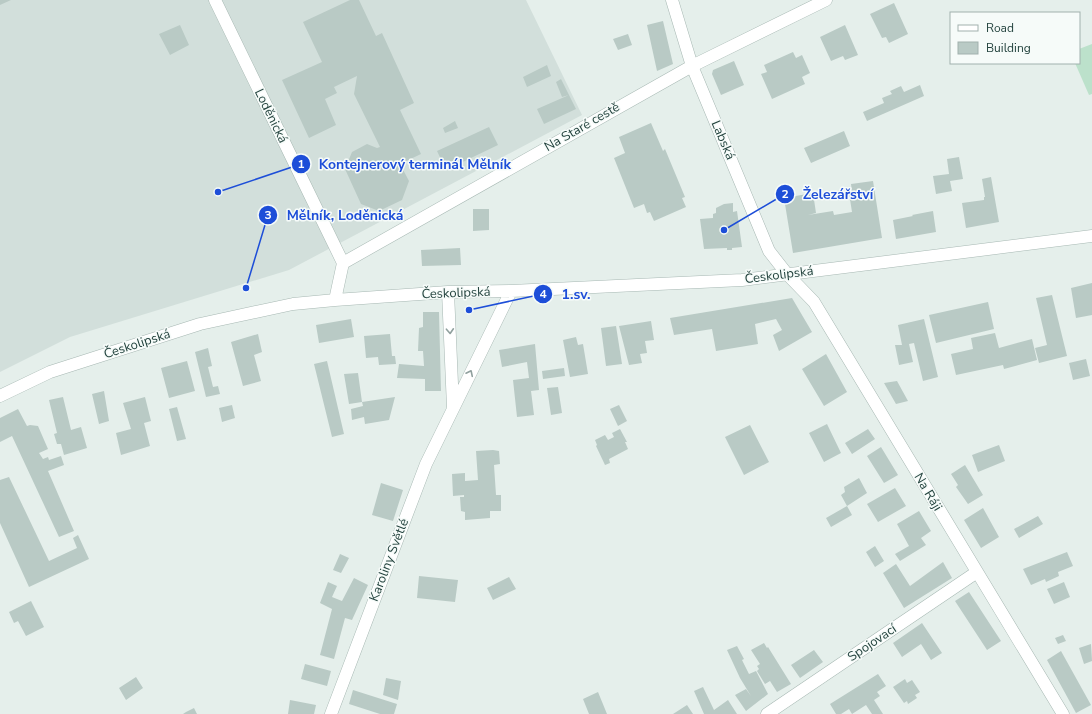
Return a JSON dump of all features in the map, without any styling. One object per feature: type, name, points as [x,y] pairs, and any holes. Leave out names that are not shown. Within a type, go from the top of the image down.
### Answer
[{"type":"street","name":"Loděnická","points":[[215,0],[343,263]]},
{"type":"street","name":"Labská","points":[[672,0],[692,66],[769,252],[787,274]]},
{"type":"street","name":"Na Staré cestě","points":[[343,263],[692,66],[826,0]]},
{"type":"street","name":"Českolipská","points":[[0,396],[50,372],[200,324],[293,304],[448,292],[511,291],[742,280],[1092,236]]},
{"type":"street","points":[[335,300],[343,263]]},
{"type":"street","name":"Na Ráji","points":[[787,274],[814,302],[1063,714]]},
{"type":"street","name":"Karoliny Světlé","points":[[331,714],[426,464],[511,291]]},
{"type":"street","name":"Karoliny Světlé","points":[[448,292],[453,408]]},
{"type":"street","name":"Spojovací","points":[[767,714],[976,572]]},
{"type":"shaded area","points":[[0,0],[526,0],[582,115],[289,270],[70,337],[0,372]]},
{"type":"green space","points":[[1092,44],[1092,94],[1089,95],[1075,64],[1080,64],[1080,49]]},
{"type":"building","points":[[0,0],[11,0],[0,5]]},
{"type":"building","points":[[350,0],[359,0],[376,36],[382,33],[414,103],[400,110],[421,154],[400,164],[409,181],[402,200],[379,211],[361,204],[345,169],[352,152],[367,144],[377,148],[380,147],[354,94],[357,76],[334,87],[337,93],[325,99],[336,125],[309,138],[282,80],[322,62],[303,22]]},
{"type":"building","points":[[894,3],[908,34],[889,43],[886,37],[882,38],[870,14]]},
{"type":"building","points":[[663,21],[673,64],[657,71],[647,25]]},
{"type":"building","points":[[180,25],[189,45],[170,55],[159,34]]},
{"type":"building","points":[[845,25],[858,55],[845,60],[843,56],[831,61],[820,37]]},
{"type":"building","points":[[628,34],[632,45],[618,50],[613,39]]},
{"type":"building","points":[[793,52],[796,58],[802,55],[810,73],[802,77],[805,84],[772,99],[761,74],[767,72],[764,65]]},
{"type":"building","points":[[734,61],[744,85],[721,95],[712,74],[713,70]]},
{"type":"building","points":[[547,65],[551,76],[527,87],[523,77]]},
{"type":"building","points":[[561,79],[569,95],[562,97],[556,82]]},
{"type":"building","points":[[920,85],[924,96],[867,121],[863,112],[884,103],[882,98],[892,94],[890,91],[901,86],[904,92]]},
{"type":"building","points":[[569,95],[576,109],[544,124],[537,109]]},
{"type":"building","points":[[455,121],[458,128],[445,133],[443,128]]},
{"type":"building","points":[[651,123],[663,151],[665,149],[685,197],[682,198],[686,207],[654,221],[650,212],[647,213],[644,204],[634,208],[614,158],[625,153],[619,137]]},
{"type":"building","points":[[489,127],[498,145],[446,170],[437,151]]},
{"type":"building","points":[[844,131],[850,146],[811,163],[804,148]]},
{"type":"building","points":[[959,157],[963,179],[950,181],[952,191],[936,194],[933,176],[949,174],[947,159]]},
{"type":"building","points":[[991,177],[999,222],[966,228],[962,203],[984,200],[985,197],[982,179]]},
{"type":"building","points":[[873,181],[882,238],[793,253],[784,198],[813,193],[816,213],[808,215],[833,211],[834,215],[852,212],[849,193],[852,192],[851,184]]},
{"type":"building","points":[[733,203],[733,212],[737,211],[742,247],[732,248],[732,250],[727,250],[727,248],[704,249],[700,219],[713,218],[713,214],[716,213],[716,208],[724,204]]},
{"type":"building","points":[[473,209],[489,209],[489,230],[473,231]]},
{"type":"building","points":[[933,211],[936,232],[896,239],[893,220]]},
{"type":"building","points":[[460,248],[461,265],[422,266],[421,250]]},
{"type":"building","points":[[1092,283],[1092,315],[1076,318],[1071,288]]},
{"type":"building","points":[[1052,295],[1067,356],[1039,363],[1035,348],[1047,345],[1036,298]]},
{"type":"building","points":[[792,298],[812,332],[779,351],[773,335],[782,330],[776,319],[755,324],[758,344],[716,351],[712,329],[674,335],[670,318]]},
{"type":"building","points":[[988,302],[994,329],[936,343],[929,315]]},
{"type":"building","points":[[423,312],[439,312],[441,391],[425,391],[425,379],[397,378],[399,364],[424,366],[423,351],[418,351],[419,328],[423,327]]},
{"type":"building","points":[[351,319],[354,337],[319,343],[316,325]]},
{"type":"building","points":[[924,319],[938,377],[923,381],[914,343],[909,344],[913,362],[899,365],[895,345],[902,345],[898,325]]},
{"type":"building","points":[[651,321],[654,340],[645,341],[647,353],[640,354],[642,363],[629,365],[619,326]]},
{"type":"building","points":[[616,326],[622,364],[606,366],[601,328]]},
{"type":"building","points":[[995,333],[999,348],[1032,339],[1037,360],[1004,369],[1003,365],[956,375],[951,354],[973,349],[971,338]]},
{"type":"building","points":[[258,334],[262,352],[254,355],[261,381],[243,386],[231,342]]},
{"type":"building","points":[[390,334],[392,356],[395,356],[396,364],[379,365],[378,357],[366,358],[364,336]]},
{"type":"building","points":[[576,337],[578,345],[583,344],[588,374],[570,377],[563,340]]},
{"type":"building","points":[[535,344],[539,390],[531,391],[534,415],[517,417],[513,380],[529,378],[527,362],[502,367],[499,350]]},
{"type":"building","points":[[208,348],[212,366],[208,367],[213,387],[218,386],[220,394],[206,397],[195,352]]},
{"type":"building","points":[[826,354],[847,392],[824,406],[802,369]]},
{"type":"building","points":[[1086,359],[1090,376],[1073,380],[1069,363]]},
{"type":"building","points":[[187,361],[195,391],[169,398],[161,368]]},
{"type":"building","points":[[327,361],[344,434],[332,437],[314,364]]},
{"type":"building","points":[[564,368],[565,376],[543,379],[542,371]]},
{"type":"building","points":[[358,373],[362,402],[349,404],[344,374]]},
{"type":"building","points":[[897,381],[908,401],[896,404],[884,383]]},
{"type":"building","points":[[558,387],[562,413],[551,415],[547,388]]},
{"type":"building","points":[[104,391],[109,421],[99,424],[92,394]]},
{"type":"building","points":[[63,397],[71,430],[81,427],[87,448],[64,455],[61,444],[57,444],[54,434],[57,433],[49,400]]},
{"type":"building","points":[[145,397],[151,421],[144,423],[150,446],[121,455],[116,433],[131,429],[123,403]]},
{"type":"building","points":[[395,397],[389,420],[365,424],[364,417],[352,420],[351,409],[363,406],[362,402]]},
{"type":"building","points":[[232,405],[235,418],[222,422],[219,408]]},
{"type":"building","points":[[619,405],[627,421],[618,426],[610,409]]},
{"type":"building","points":[[177,407],[186,439],[177,441],[169,409]]},
{"type":"building","points":[[18,409],[27,426],[38,426],[48,449],[39,453],[43,459],[48,457],[49,460],[61,456],[64,465],[48,471],[74,531],[59,537],[12,436],[0,442],[0,418]]},
{"type":"building","points":[[827,424],[841,453],[824,462],[809,433]]},
{"type":"building","points":[[750,425],[769,462],[744,475],[725,437]]},
{"type":"building","points":[[620,429],[627,442],[625,442],[628,449],[609,459],[610,463],[605,465],[596,446],[595,440],[605,435],[608,440],[614,437],[612,433]]},
{"type":"building","points":[[868,429],[875,439],[852,454],[845,443]]},
{"type":"building","points":[[999,445],[1005,461],[978,472],[972,455]]},
{"type":"building","points":[[881,447],[898,475],[884,483],[867,456]]},
{"type":"building","points":[[476,451],[499,451],[500,464],[494,465],[496,495],[501,495],[501,511],[490,511],[490,518],[465,520],[465,512],[461,511],[460,497],[464,497],[464,495],[453,496],[452,474],[465,473],[465,481],[478,480]]},
{"type":"building","points":[[965,465],[983,495],[968,504],[956,487],[958,485],[951,474]]},
{"type":"building","points":[[9,477],[49,561],[77,548],[73,538],[78,535],[89,559],[29,587],[0,523],[0,480]]},
{"type":"building","points":[[859,478],[867,493],[847,506],[841,495],[845,492],[844,487]]},
{"type":"building","points":[[381,483],[403,490],[393,521],[372,515]]},
{"type":"building","points":[[895,488],[906,506],[878,522],[867,504]]},
{"type":"building","points":[[847,506],[852,515],[831,527],[826,518]]},
{"type":"building","points":[[983,508],[999,537],[981,548],[964,520]]},
{"type":"building","points":[[919,511],[931,531],[921,538],[926,545],[900,561],[895,554],[909,546],[897,524]]},
{"type":"building","points":[[1038,516],[1043,524],[1019,538],[1014,529]]},
{"type":"building","points":[[875,546],[884,561],[875,567],[866,552]]},
{"type":"building","points":[[1067,552],[1073,566],[1058,572],[1059,576],[1046,582],[1045,579],[1031,585],[1023,569]]},
{"type":"building","points":[[340,554],[349,558],[341,573],[333,570]]},
{"type":"building","points":[[943,562],[952,578],[904,608],[883,573],[896,564],[910,586]]},
{"type":"building","points":[[419,576],[458,580],[455,602],[417,598]]},
{"type":"building","points":[[509,577],[516,589],[493,600],[487,588]]},
{"type":"building","points":[[354,578],[368,585],[352,620],[345,618],[334,659],[320,655],[332,609],[320,603],[328,582],[337,586],[332,597],[342,601]]},
{"type":"building","points":[[1064,582],[1070,597],[1054,604],[1047,589]]},
{"type":"building","points":[[969,592],[1001,641],[987,650],[955,601]]},
{"type":"building","points":[[31,601],[44,627],[26,636],[18,621],[14,623],[9,612]]},
{"type":"building","points":[[922,623],[942,653],[931,660],[921,644],[902,657],[893,643]]},
{"type":"building","points":[[1063,635],[1066,641],[1058,644],[1055,638]]},
{"type":"building","points":[[764,643],[791,684],[777,692],[770,681],[765,684],[757,671],[759,669],[757,666],[760,664],[751,650]]},
{"type":"building","points":[[1091,644],[1092,661],[1084,664],[1079,648]]},
{"type":"building","points":[[737,646],[744,659],[742,660],[749,674],[756,671],[768,694],[746,711],[735,695],[746,689],[751,696],[740,678],[727,650]]},
{"type":"building","points":[[814,650],[823,662],[800,678],[791,665]]},
{"type":"building","points":[[1061,651],[1091,705],[1076,713],[1047,660]]},
{"type":"building","points":[[305,664],[331,671],[327,686],[301,679]]},
{"type":"building","points":[[878,674],[886,686],[877,692],[880,696],[874,700],[883,714],[872,714],[866,705],[852,714],[849,709],[841,714],[836,714],[830,704]]},
{"type":"building","points":[[136,677],[143,688],[126,700],[119,688]]},
{"type":"building","points":[[386,678],[401,681],[398,700],[383,695]]},
{"type":"building","points":[[905,679],[907,683],[912,680],[920,692],[915,695],[917,698],[908,704],[907,701],[904,703],[893,687]]},
{"type":"building","points":[[703,687],[714,710],[728,700],[737,714],[704,714],[694,691]]},
{"type":"building","points":[[353,690],[397,704],[394,714],[380,714],[349,704]]},
{"type":"building","points":[[598,692],[607,714],[589,714],[583,699]]},
{"type":"building","points":[[290,700],[316,705],[314,714],[288,714]]},
{"type":"building","points":[[687,705],[693,714],[673,714]]},
{"type":"building","points":[[194,708],[197,714],[183,714],[186,712]]},
{"type":"place","name":"Kontejnerový terminál Mělník","points":[[218,192]]},
{"type":"place","name":"Železářství","points":[[724,230]]},
{"type":"place","name":"Mělník, Loděnická","points":[[246,288]]},
{"type":"place","name":"1.sv.","points":[[469,310]]}]
